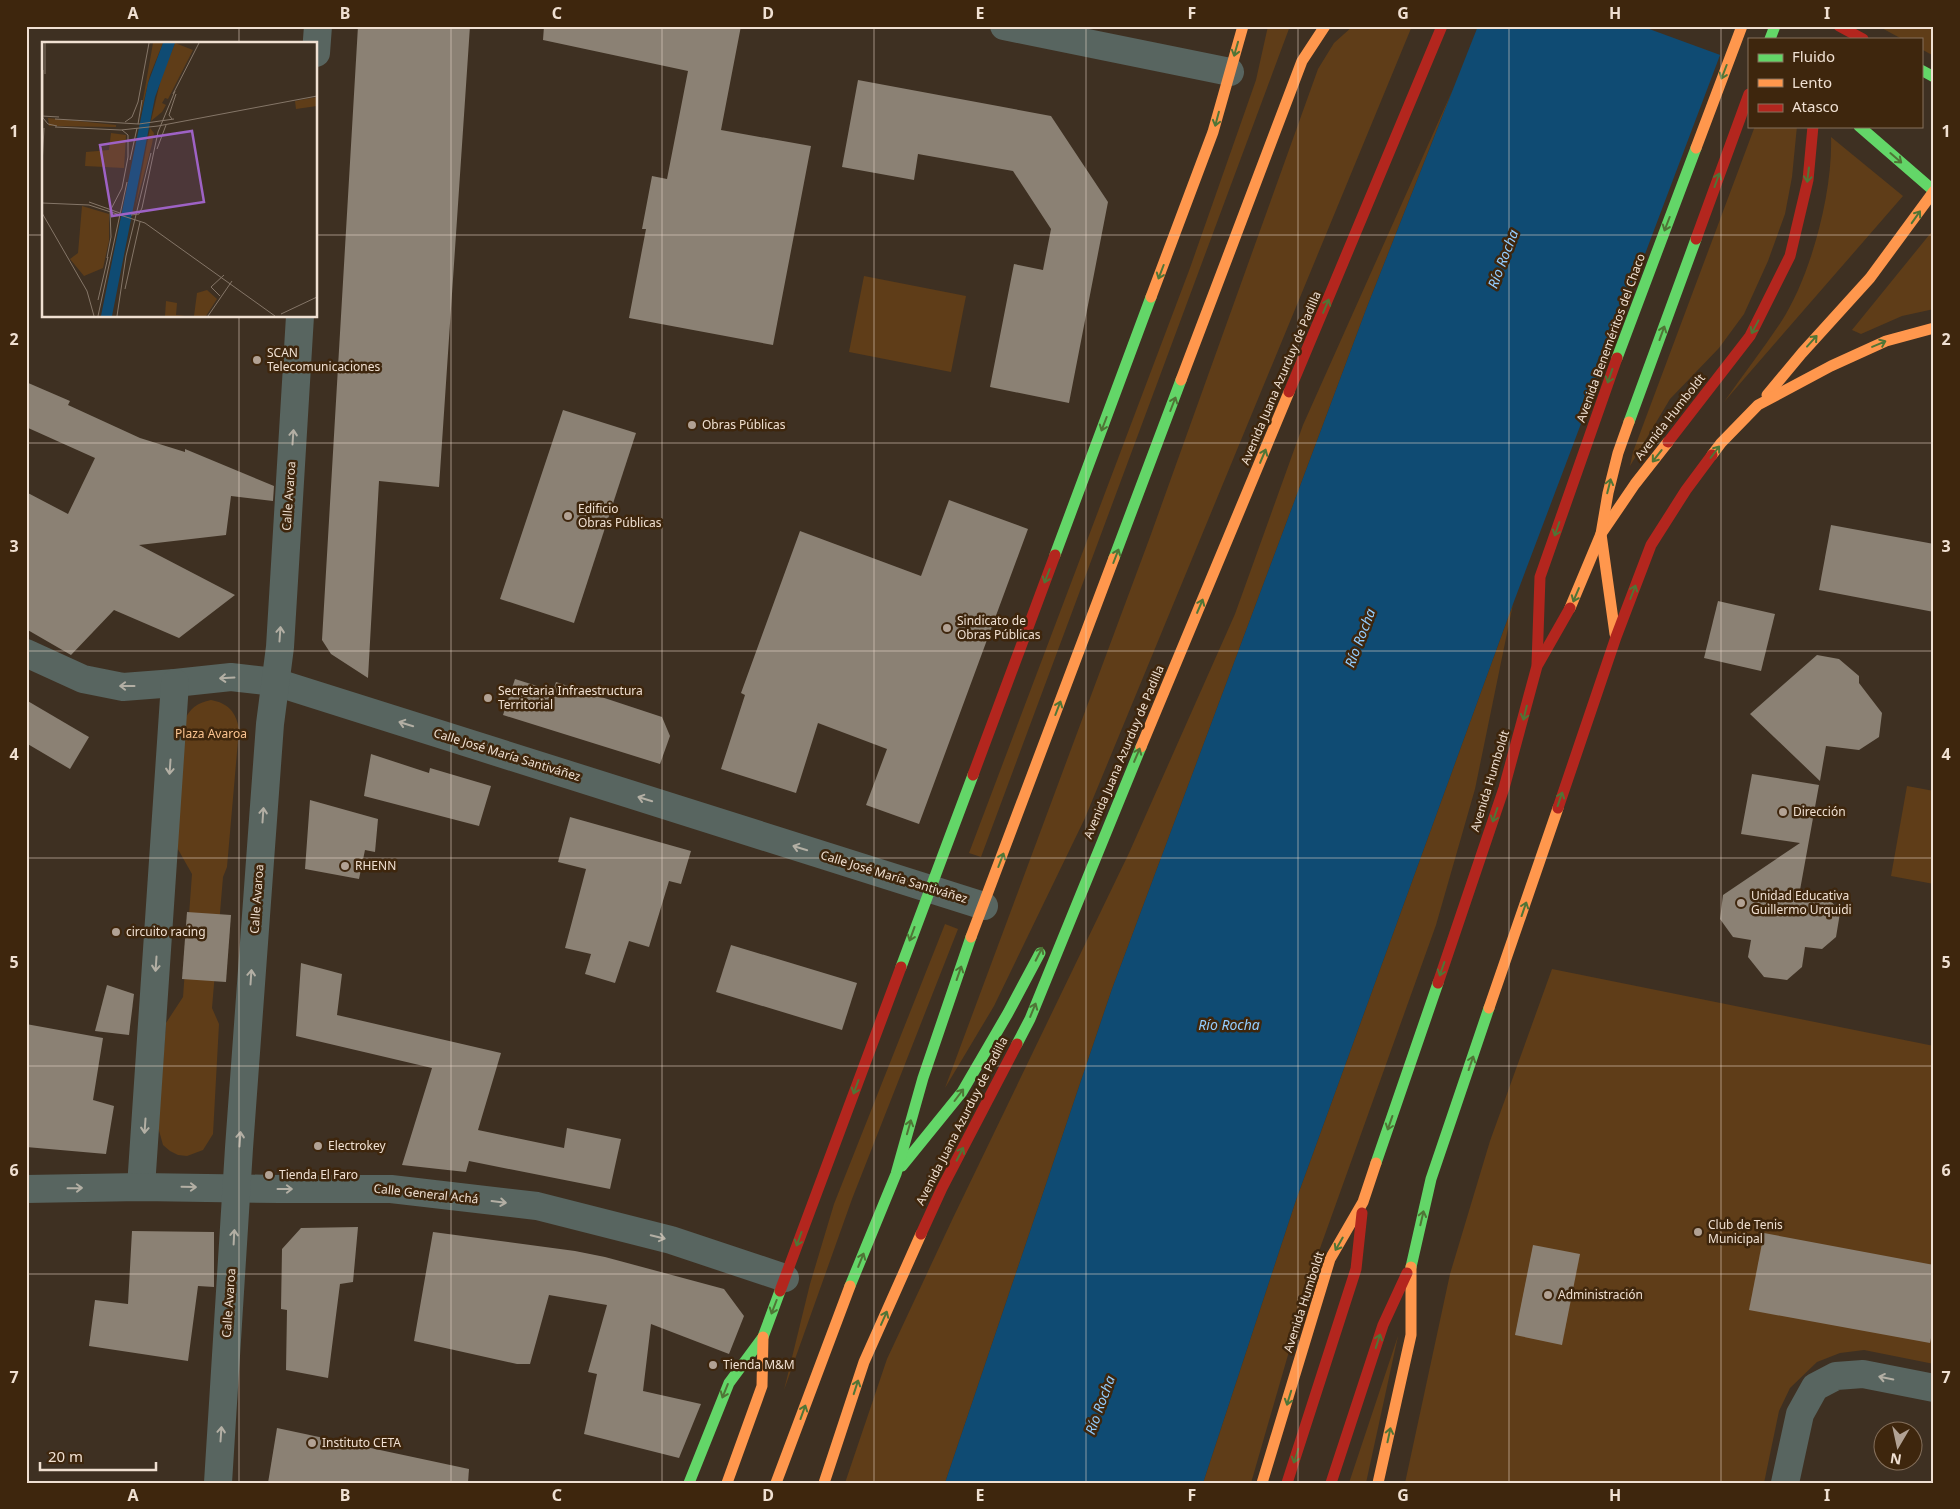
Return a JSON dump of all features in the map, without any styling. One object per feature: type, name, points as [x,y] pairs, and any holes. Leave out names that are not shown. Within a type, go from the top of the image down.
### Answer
[{"type":"main road","points":[[689,1483],[728,1383],[763,1337],[1213,132],[1242,26]]},
{"type":"main road","points":[[776,1483],[841,1308],[896,1174],[923,1078],[984,906],[1302,61],[1325,26]]},
{"type":"main road","name":"Avenida Juana Azurduy de Padilla","points":[[824,1483],[864,1362],[942,1188],[1030,1019],[1119,800],[1442,26]]},
{"type":"main road","points":[[1731,26],[1744,30]]},
{"type":"main road","points":[[1770,38],[1776,26]]},
{"type":"main road","points":[[1839,26],[1861,38]]},
{"type":"main road","name":"Avenida Beneméritos del Chaco","points":[[1537,666],[1540,577],[1615,363],[1744,30]]},
{"type":"main road","points":[[1922,71],[1934,77]]},
{"type":"main road","points":[[1616,637],[1601,534],[1608,492],[1618,453],[1748,97]]},
{"type":"main road","name":"Avenida Humboldt","points":[[1262,1483],[1330,1259],[1363,1202],[1506,782],[1537,666],[1568,613],[1601,534],[1635,484],[1750,336],[1772,296],[1790,256],[1808,180],[1813,128]]},
{"type":"main road","points":[[1331,1483],[1383,1325],[1411,1265],[1431,1179],[1616,637],[1651,545],[1686,490],[1721,443],[1758,405],[1870,278],[1934,191],[1861,128]]},
{"type":"main road","points":[[1758,405],[1831,366],[1870,348],[1886,341],[1934,328]]},
{"type":"main road","points":[[1064,906],[1119,800]]},
{"type":"main road","points":[[896,1174],[962,1092],[1008,1013],[1045,942]]},
{"type":"main road","points":[[1288,1483],[1356,1269],[1363,1202]]},
{"type":"main road","points":[[1378,1483],[1411,1335],[1411,1265]]},
{"type":"main road","points":[[727,1483],[762,1386],[763,1337]]},
{"type":"street","points":[[317,42],[318,26]]},
{"type":"street","points":[[1004,26],[1230,72]]},
{"type":"street","name":"Calle Avaroa","points":[[218,1483],[236,1187],[270,724],[280,647],[300,318]]},
{"type":"street","name":"Calle José María Santiváñez","points":[[26,654],[83,679],[123,687],[176,684],[231,677],[275,682],[984,906]]},
{"type":"street","points":[[141,1186],[176,684]]},
{"type":"street","name":"Calle General Achá","points":[[26,1189],[141,1186],[391,1189],[537,1206],[671,1240],[785,1278]]},
{"type":"street","points":[[1785,1483],[1800,1414],[1815,1387],[1836,1376],[1863,1374],[1934,1388]]},
{"type":"green space","points":[[1268,26],[1290,26],[981,857],[969,853],[1190,268],[1256,80]]},
{"type":"green space","points":[[1353,26],[1412,26],[1085,818],[994,1006],[945,1088],[1150,537],[1318,69],[1334,43]]},
{"type":"green space","points":[[1878,26],[1934,26],[1934,56],[1922,50],[1922,38],[1900,38]]},
{"type":"green space","points":[[1453,89],[1367,307],[1112,989],[945,1483],[845,1483],[887,1359],[1129,853],[1235,614],[1303,425]]},
{"type":"green space","points":[[1754,128],[1797,128],[1792,177],[1785,214],[1768,261],[1744,314],[1719,348],[1670,399],[1630,466],[1633,452]]},
{"type":"green space","points":[[1831,137],[1903,196],[1724,402],[1781,322],[1802,281],[1811,258],[1824,208],[1831,159]]},
{"type":"green space","points":[[1934,229],[1934,309],[1902,316],[1861,334],[1852,330]]},
{"type":"green space","points":[[864,276],[966,296],[951,372],[849,352]]},
{"type":"green space","points":[[1513,604],[1475,789],[1436,925],[1314,1265],[1251,1483],[1203,1483],[1296,1200]]},
{"type":"green space","name":"Plaza Avaroa","points":[[211,700],[222,703],[230,709],[236,718],[239,729],[227,867],[223,877],[212,1008],[219,1024],[213,1134],[203,1150],[187,1156],[178,1155],[163,1145],[158,1127],[166,1023],[183,997],[192,874],[175,844],[184,721],[194,707]]},
{"type":"green space","points":[[1907,786],[1934,791],[1934,884],[1891,876]]},
{"type":"green space","points":[[945,924],[958,929],[852,1199],[784,1390],[810,1284],[834,1204]]},
{"type":"green space","name":"Club de Tenis Municipal","points":[[1552,969],[1934,1046],[1934,1364],[1864,1350],[1840,1353],[1817,1362],[1790,1388],[1779,1411],[1764,1483],[1405,1483],[1450,1274],[1490,1141]]},
{"type":"green space","points":[[1398,1336],[1366,1483],[1349,1483]]},
{"type":"water","name":"Río Rocha","points":[[1478,26],[1731,26],[1513,604],[1296,1200],[1203,1483],[945,1483],[1112,989],[1367,307]]},
{"type":"pier","points":[[1641,26],[1733,26],[1723,56]]},
{"type":"building","points":[[358,26],[470,26],[439,487],[379,481],[368,678],[331,654],[322,640]]},
{"type":"building","points":[[544,26],[741,26],[721,130],[811,146],[773,345],[629,318],[646,229],[642,229],[652,176],[667,179],[688,71],[543,40]]},
{"type":"building","points":[[858,80],[1051,116],[1108,202],[1069,403],[990,387],[1014,264],[1043,270],[1051,229],[1013,171],[918,154],[914,180],[842,167]]},
{"type":"building","points":[[26,382],[70,401],[68,405],[140,438],[185,452],[185,449],[274,486],[273,501],[231,496],[226,535],[139,545],[235,595],[179,638],[114,610],[71,655],[26,629],[26,492],[68,514],[95,458],[26,427]]},
{"type":"building","name":"Edificio Obras Públicas","points":[[563,410],[636,433],[574,623],[500,599]]},
{"type":"building","points":[[949,500],[1028,529],[919,824],[866,805],[887,749],[818,723],[796,793],[721,769],[745,695],[741,693],[800,531],[921,576]]},
{"type":"building","points":[[1831,525],[1934,544],[1934,612],[1819,590]]},
{"type":"building","points":[[1718,601],[1775,614],[1761,671],[1704,658]]},
{"type":"building","points":[[1817,655],[1839,659],[1859,676],[1859,683],[1882,713],[1879,737],[1859,750],[1826,746],[1820,781],[1750,714]]},
{"type":"building","points":[[515,679],[553,691],[556,682],[662,717],[670,736],[660,764],[503,715]]},
{"type":"building","points":[[26,700],[89,737],[70,769],[26,743]]},
{"type":"building","points":[[371,754],[429,773],[430,768],[491,786],[479,826],[364,796]]},
{"type":"building","points":[[1752,774],[1819,785],[1800,890],[1826,894],[1840,913],[1836,937],[1822,949],[1805,947],[1802,967],[1787,980],[1764,977],[1748,957],[1751,940],[1733,937],[1720,919],[1723,895],[1800,843],[1741,834]]},
{"type":"building","points":[[310,800],[378,819],[375,852],[365,850],[359,879],[305,869]]},
{"type":"building","points":[[570,817],[691,851],[681,884],[669,881],[649,947],[629,941],[615,983],[585,974],[591,954],[565,948],[586,869],[558,862]]},
{"type":"building","points":[[187,912],[231,915],[226,982],[182,979]]},
{"type":"building","points":[[731,945],[857,983],[842,1030],[716,992]]},
{"type":"building","points":[[301,963],[342,974],[337,1015],[501,1053],[478,1130],[564,1148],[567,1128],[621,1139],[610,1189],[469,1161],[466,1172],[402,1165],[432,1068],[296,1036]]},
{"type":"building","points":[[107,985],[134,994],[129,1035],[95,1031]]},
{"type":"building","points":[[26,1024],[103,1038],[93,1100],[114,1106],[106,1154],[26,1147]]},
{"type":"building","points":[[358,1227],[353,1282],[340,1284],[328,1378],[286,1370],[287,1310],[281,1309],[282,1249],[301,1228]]},
{"type":"building","points":[[132,1231],[214,1232],[214,1287],[198,1286],[188,1361],[89,1346],[95,1300],[128,1304]]},
{"type":"building","points":[[433,1232],[575,1251],[605,1257],[724,1289],[744,1316],[729,1354],[651,1324],[643,1391],[701,1404],[679,1458],[584,1434],[597,1374],[588,1372],[607,1305],[549,1295],[530,1364],[517,1364],[414,1341]]},
{"type":"building","points":[[1764,1233],[1934,1265],[1934,1324],[1930,1343],[1749,1310]]},
{"type":"building","name":"Administración","points":[[1533,1245],[1580,1254],[1562,1345],[1515,1335]]},
{"type":"building","name":"Instituto CETA","points":[[277,1428],[469,1469],[468,1483],[268,1483]]},
{"type":"traffic: fast","points":[[1770,38],[1775,26]]},
{"type":"traffic: fast","points":[[1922,71],[1934,77]]},
{"type":"traffic: fast","points":[[1861,128],[1934,191]]},
{"type":"traffic: fast","points":[[1617,358],[1696,148]]},
{"type":"traffic: fast","points":[[1629,422],[1696,239]]},
{"type":"traffic: fast","points":[[1055,555],[1151,297]]},
{"type":"traffic: fast","points":[[1114,558],[1181,380]]},
{"type":"traffic: fast","points":[[1017,1044],[1030,1019],[1141,747]]},
{"type":"traffic: fast","points":[[901,967],[973,775]]},
{"type":"traffic: fast","points":[[850,1286],[896,1174],[923,1078],[971,937]]},
{"type":"traffic: fast","points":[[902,1166],[962,1092],[1040,953]]},
{"type":"traffic: fast","points":[[1376,1163],[1438,983]]},
{"type":"traffic: fast","points":[[1411,1267],[1431,1179],[1489,1008]]},
{"type":"traffic: fast","points":[[689,1483],[729,1383],[763,1337],[780,1291]]},
{"type":"traffic: slow","points":[[1151,297],[1213,132],[1243,26]]},
{"type":"traffic: slow","points":[[1181,380],[1302,61],[1325,26]]},
{"type":"traffic: slow","points":[[1696,148],[1742,26]]},
{"type":"traffic: slow","points":[[1767,395],[1870,278],[1934,191]]},
{"type":"traffic: slow","points":[[1712,455],[1721,443],[1758,405],[1831,366],[1886,341],[1934,328]]},
{"type":"traffic: slow","points":[[1141,747],[1289,392]]},
{"type":"traffic: slow","points":[[1615,634],[1601,534],[1608,493],[1618,453],[1629,422]]},
{"type":"traffic: slow","points":[[1570,608],[1601,534],[1635,484],[1668,442]]},
{"type":"traffic: slow","points":[[971,937],[1114,558]]},
{"type":"traffic: slow","points":[[1489,1008],[1558,808]]},
{"type":"traffic: slow","points":[[1262,1483],[1330,1259],[1363,1202],[1376,1163]]},
{"type":"traffic: slow","points":[[824,1483],[864,1362],[921,1234]]},
{"type":"traffic: slow","points":[[1378,1483],[1411,1335],[1411,1267]]},
{"type":"traffic: slow","points":[[776,1483],[850,1286]]},
{"type":"traffic: slow","points":[[727,1483],[762,1386],[763,1337]]},
{"type":"traffic: jam","points":[[1289,392],[1442,26]]},
{"type":"traffic: jam","points":[[1839,26],[1861,38]]},
{"type":"traffic: jam","points":[[1696,239],[1748,97]]},
{"type":"traffic: jam","points":[[1668,442],[1750,336],[1790,256],[1808,180],[1813,128]]},
{"type":"traffic: jam","points":[[1537,664],[1540,577],[1617,358]]},
{"type":"traffic: jam","points":[[1558,808],[1616,637],[1651,545],[1686,490],[1712,455]]},
{"type":"traffic: jam","points":[[973,775],[1055,555]]},
{"type":"traffic: jam","points":[[1438,983],[1504,788],[1537,666],[1570,608]]},
{"type":"traffic: jam","points":[[780,1291],[901,967]]},
{"type":"traffic: jam","points":[[921,1234],[942,1188],[1017,1044]]},
{"type":"traffic: jam","points":[[1287,1483],[1356,1269],[1362,1213]]},
{"type":"traffic: jam","points":[[1331,1483],[1383,1325],[1407,1273]]},
{"type":"place","name":"SCAN Telecomunicaciones","points":[[257,360]]},
{"type":"place","name":"Obras Públicas","points":[[692,425]]},
{"type":"place","name":"Edificio Obras Públicas","points":[[568,516]]},
{"type":"place","name":"Sindicato de Obras Públicas","points":[[947,628]]},
{"type":"place","name":"Secretaria Infraestructura Territorial","points":[[488,698]]},
{"type":"place","name":"Dirección","points":[[1783,812]]},
{"type":"place","name":"RHENN","points":[[345,866]]},
{"type":"place","name":"Unidad Educativa Guillermo Urquidi","points":[[1741,903]]},
{"type":"place","name":"circuito racing","points":[[116,932]]},
{"type":"place","name":"Electrokey","points":[[318,1146]]},
{"type":"place","name":"Tienda El Faro","points":[[269,1175]]},
{"type":"place","name":"Club de Tenis Municipal","points":[[1698,1232]]},
{"type":"place","name":"Administración","points":[[1548,1295]]},
{"type":"place","name":"Tienda M&M","points":[[713,1365]]},
{"type":"place","name":"Instituto CETA","points":[[312,1443]]}]
